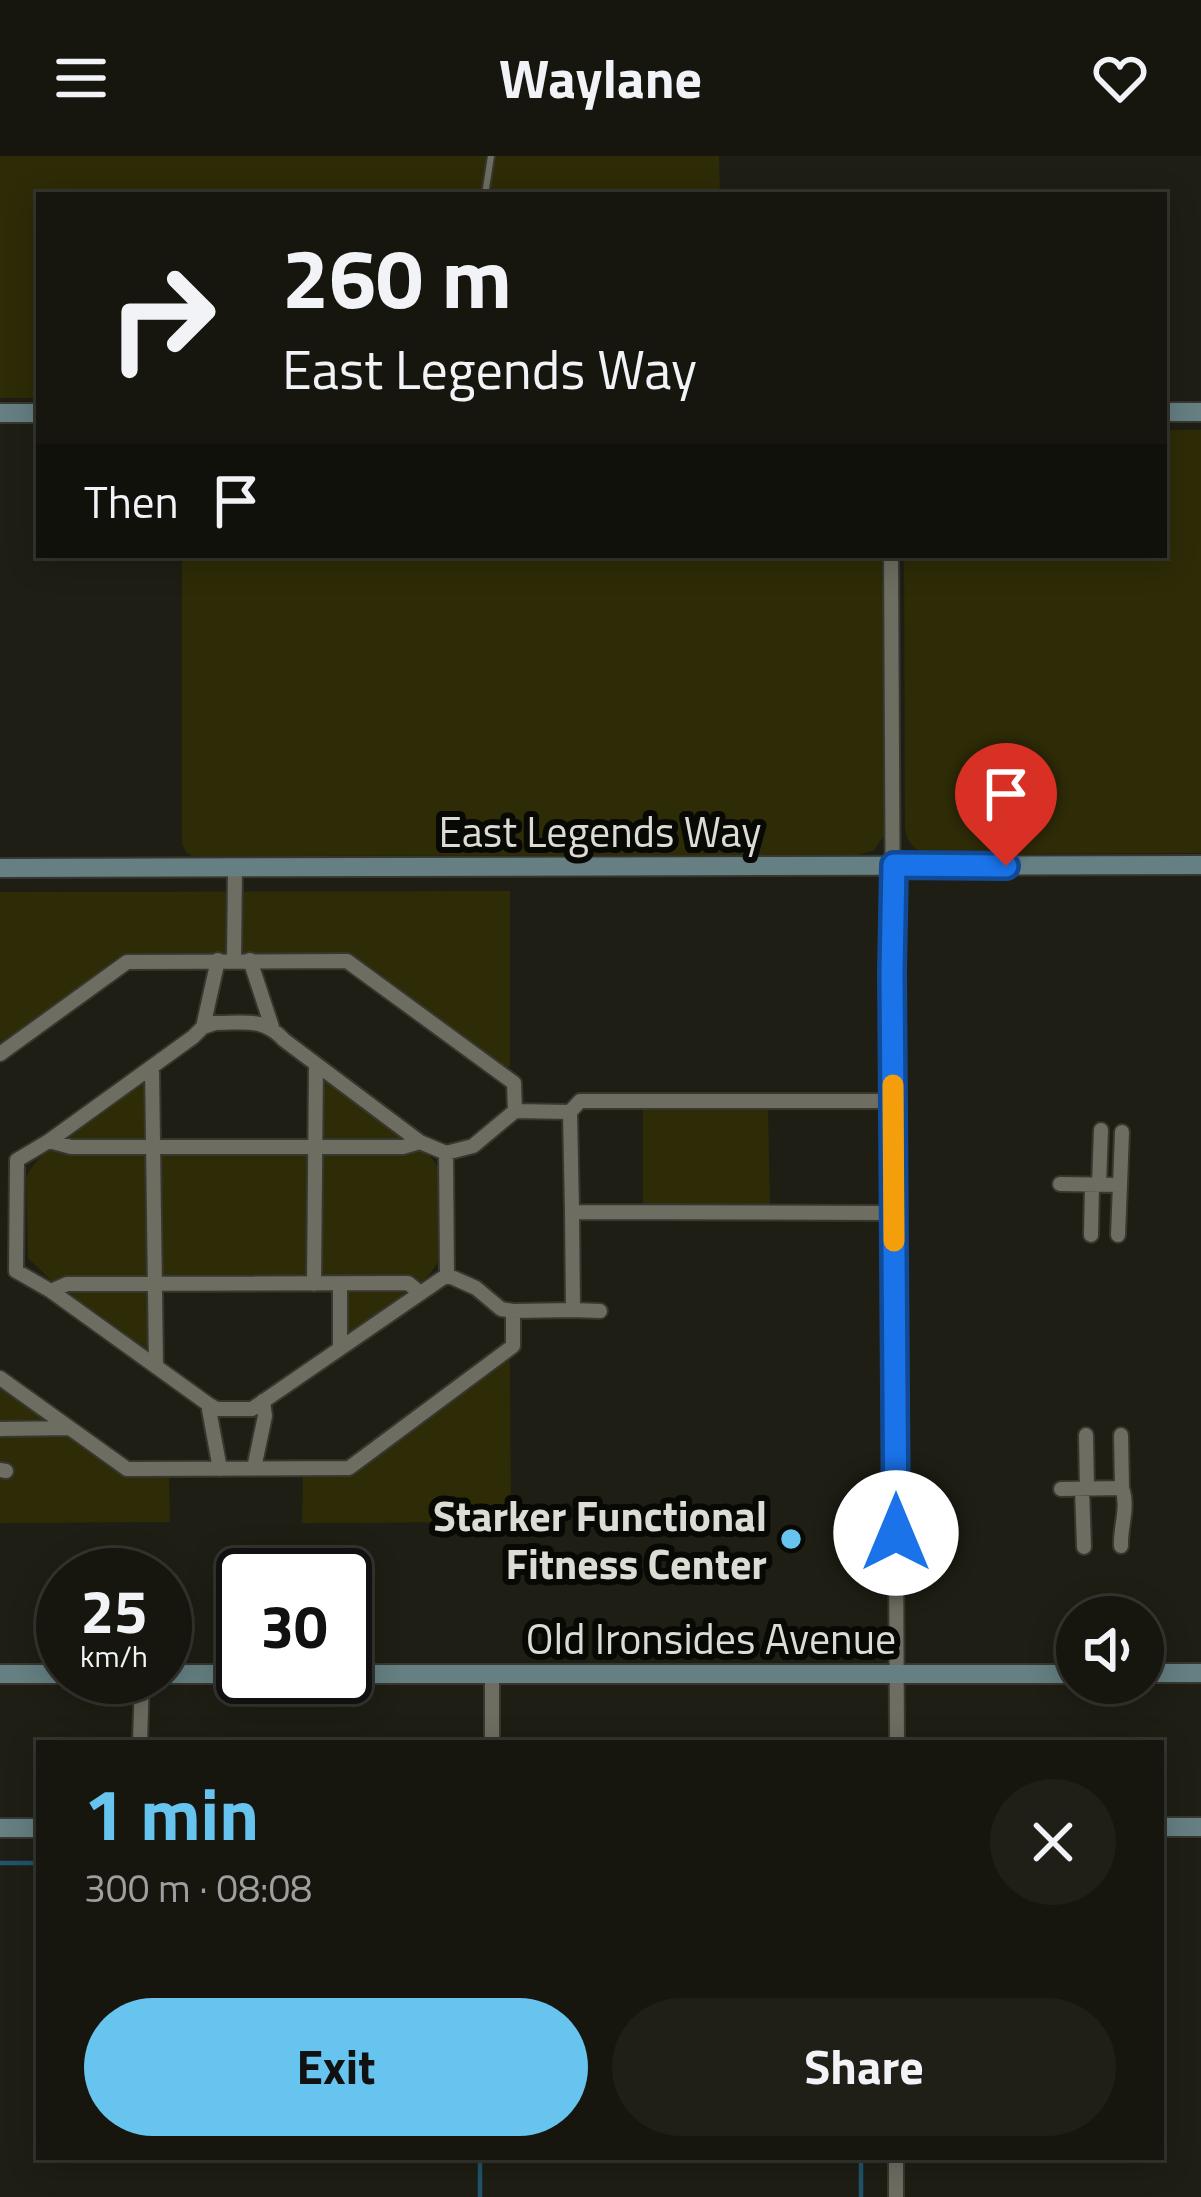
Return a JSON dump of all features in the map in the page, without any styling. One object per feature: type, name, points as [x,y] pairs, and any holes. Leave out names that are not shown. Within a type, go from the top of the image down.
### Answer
[{"type":"street","points":[[1167,412],[1201,412]]},
{"type":"street","points":[[0,413],[36,413]]},
{"type":"street","points":[[891,558],[897,1740]]},
{"type":"street","name":"East Legends Way","points":[[0,868],[1201,865]]},
{"type":"street","points":[[17,1160],[202,1027],[234,960],[235,869]]},
{"type":"street","points":[[234,960],[284,1040],[420,1142],[446,1153],[473,1146],[515,1111],[570,1112]]},
{"type":"street","points":[[0,1054],[127,962],[347,962],[514,1083],[515,1111]]},
{"type":"street","points":[[202,1027],[215,1023],[272,1027]]},
{"type":"street","points":[[314,1284],[316,1064]]},
{"type":"street","points":[[152,1067],[156,1366]]},
{"type":"street","points":[[573,1310],[570,1112],[580,1101],[893,1101]]},
{"type":"street","points":[[1091,1235],[1101,1130]]},
{"type":"street","points":[[1118,1235],[1121,1132]]},
{"type":"street","points":[[49,1141],[71,1147],[403,1148],[420,1142]]},
{"type":"street","points":[[0,1150],[17,1160]]},
{"type":"street","points":[[446,1153],[447,1275]]},
{"type":"street","points":[[16,1271],[17,1160]]},
{"type":"street","points":[[1060,1184],[1120,1185]]},
{"type":"street","points":[[572,1212],[894,1213]]},
{"type":"street","points":[[16,1271],[217,1408],[252,1408],[447,1275]]},
{"type":"street","points":[[0,1279],[16,1271]]},
{"type":"street","points":[[447,1275],[476,1288],[502,1309],[601,1311]]},
{"type":"street","points":[[51,1291],[67,1284],[408,1283],[419,1292]]},
{"type":"street","points":[[340,1284],[340,1347]]},
{"type":"street","points":[[0,1378],[127,1469],[349,1468],[514,1346],[513,1311]]},
{"type":"street","points":[[254,1468],[265,1416],[263,1401]]},
{"type":"street","points":[[208,1404],[220,1469]]},
{"type":"street","points":[[0,1429],[70,1428]]},
{"type":"street","points":[[1084,1547],[1086,1435]]},
{"type":"street","points":[[1121,1435],[1125,1496],[1121,1546]]},
{"type":"street","points":[[1061,1490],[1122,1488]]},
{"type":"street","name":"Old Ironsides Avenue","points":[[372,1674],[1056,1673]]},
{"type":"street","points":[[1164,1673],[1201,1673]]},
{"type":"street","points":[[0,1674],[36,1674]]},
{"type":"street","points":[[492,1675],[492,1740]]},
{"type":"street","points":[[140,1740],[141,1704]]},
{"type":"street","points":[[1164,1827],[1201,1826]]},
{"type":"street","points":[[0,1828],[36,1828]]},
{"type":"street","points":[[896,2160],[896,2197]]},
{"type":"lane","points":[[485,192],[490,156]]},
{"type":"shaded area","points":[[0,156],[719,156],[720,192],[36,192],[36,398],[0,398]]},
{"type":"shaded area","points":[[1167,430],[1201,430],[1201,853],[925,854],[909,841],[905,828],[904,558],[1167,558]]},
{"type":"shaded area","points":[[182,558],[883,558],[884,836],[874,850],[858,855],[192,856],[182,844]]},
{"type":"shaded area","points":[[510,891],[507,1070],[344,954],[128,954],[0,1045],[0,892]]},
{"type":"shaded area","points":[[321,1076],[405,1134],[440,1171],[440,1258],[434,1269],[413,1290],[350,1334],[344,1277],[151,1277],[146,1352],[66,1295],[28,1258],[26,1178],[34,1164],[62,1137],[145,1078],[150,1152],[320,1151]]},
{"type":"shaded area","points":[[768,1106],[767,1208],[643,1205],[643,1108]]},
{"type":"shaded area","points":[[507,1359],[511,1522],[302,1523],[303,1474],[349,1474]]},
{"type":"shaded area","points":[[0,1384],[127,1475],[169,1475],[170,1522],[0,1523]]},
{"type":"waterway","points":[[0,1863],[36,1863]]},
{"type":"waterway","points":[[480,2160],[480,2197]]},
{"type":"waterway","points":[[861,2160],[861,2197]]},
{"type":"slow traffic","points":[[893,1085],[894,1241]]},
{"type":"place","name":"Starker Functional Fitness Center","points":[[791,1539]]},
{"type":"route","points":[[896,1533],[894,865],[1006,866]]}]
